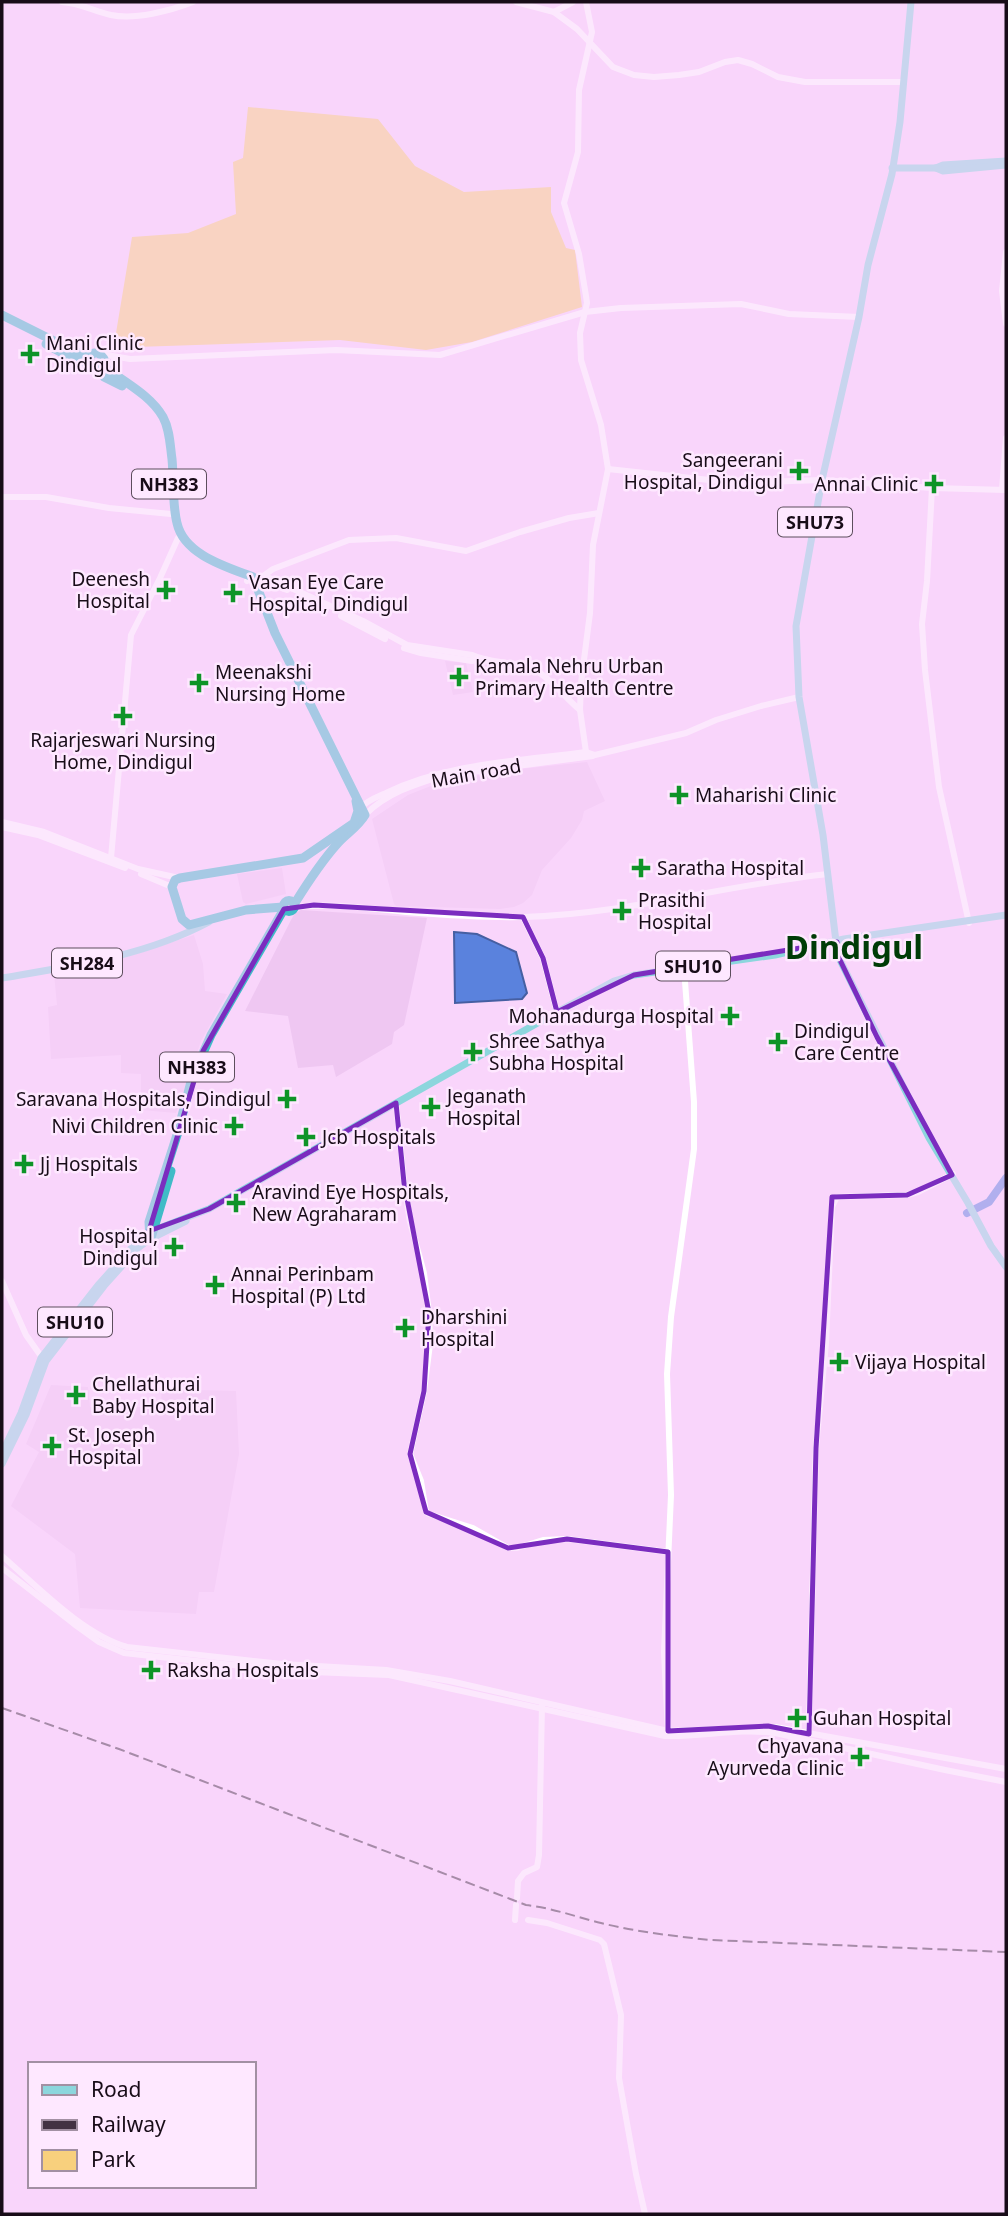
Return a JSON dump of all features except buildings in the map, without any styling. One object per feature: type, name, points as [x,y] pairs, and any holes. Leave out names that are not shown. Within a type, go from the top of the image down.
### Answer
[{"type":"highway","name":"NH383","points":[[2,315],[33,333],[97,361],[144,396],[165,421],[170,442],[177,524],[183,537],[206,556],[256,580]]},
{"type":"highway","name":"NH383","points":[[2,321],[65,355],[97,361]]},
{"type":"highway","name":"NH383","points":[[97,361],[100,374],[141,401],[161,422],[167,444],[171,514],[177,538]]},
{"type":"highway","points":[[177,538],[203,561],[256,580],[275,633],[362,810],[356,827],[338,842],[289,907],[246,910],[214,920],[189,925],[185,923],[179,914],[172,887],[176,880],[303,858],[354,823],[362,810]]},
{"type":"highway","points":[[303,858],[311,866],[308,882]]},
{"type":"highway","name":"NH383","points":[[151,1233],[149,1222],[192,1078],[203,1051],[276,924],[289,907]]},
{"type":"highway","name":"NH383","points":[[151,1233],[201,1066],[289,907]]},
{"type":"highway","points":[[269,908],[276,915],[276,924]]},
{"type":"main road","points":[[62,2],[75,3],[112,15],[162,12],[193,2]]},
{"type":"main road","points":[[516,2],[554,12],[566,20],[613,67],[634,75],[654,77],[689,73],[738,60],[778,77],[805,82],[903,82]]},
{"type":"main road","points":[[554,12],[573,2]]},
{"type":"main road","points":[[586,2],[592,32],[579,90],[578,152],[564,203],[581,264],[586,296],[579,349],[601,425],[608,469],[592,558],[590,613],[580,710],[586,752],[595,755]]},
{"type":"main road","points":[[897,170],[902,166],[899,157],[905,122],[913,2]]},
{"type":"main road","name":"SHU73","points":[[913,2],[896,155],[897,170],[868,265],[822,480],[796,626],[799,697],[810,750],[837,942],[880,1035],[932,1136],[994,1244],[1006,1260]]},
{"type":"main road","points":[[897,170],[936,168],[943,171],[1006,163]]},
{"type":"main road","points":[[1006,252],[1002,291],[1006,324]]},
{"type":"main road","points":[[97,361],[336,350],[439,355],[585,312],[621,308],[741,304],[789,314],[859,317]]},
{"type":"main road","points":[[608,469],[733,483],[822,480],[1004,490],[1006,438]]},
{"type":"main road","points":[[932,488],[928,580],[922,624],[925,670],[939,788],[969,922]]},
{"type":"main road","points":[[2,497],[60,498],[110,508],[171,514]]},
{"type":"main road","points":[[256,580],[273,569],[349,540],[396,538],[466,551],[531,529],[599,513]]},
{"type":"main road","points":[[111,858],[131,635],[177,538]]},
{"type":"main road","points":[[256,580],[363,621],[407,645],[472,655],[534,670],[580,710]]},
{"type":"main road","name":"Main road","points":[[362,810],[442,776],[595,755],[686,733],[723,718],[799,697]]},
{"type":"main road","name":"Main road","points":[[362,810],[404,784],[440,772],[586,752]]},
{"type":"main road","points":[[2,822],[27,827],[172,887]]},
{"type":"main road","points":[[2,827],[55,839],[138,869],[180,878]]},
{"type":"main road","points":[[289,907],[314,905],[433,914],[523,917],[607,911],[828,874]]},
{"type":"main road","points":[[170,940],[180,931],[179,914]]},
{"type":"main road","points":[[523,917],[543,958],[557,1012]]},
{"type":"main road","points":[[837,942],[1006,917]]},
{"type":"main road","name":"SH284","points":[[2,978],[130,953],[170,940],[214,920]]},
{"type":"main road","name":"SHU10","points":[[2,1453],[44,1359],[151,1233],[180,1225],[557,1012],[625,977],[837,942]]},
{"type":"main road","points":[[668,1733],[664,1641],[671,1464],[667,1384],[671,1317],[695,1149],[684,968]]},
{"type":"main road","points":[[396,1103],[408,1209],[424,1273],[429,1314],[430,1344],[424,1391],[410,1454],[421,1481],[426,1512],[473,1528],[508,1548],[543,1541],[575,1539],[668,1552]]},
{"type":"main road","points":[[809,1734],[816,1448],[826,1343],[832,1207],[837,1197],[898,1196],[918,1192],[953,1175]]},
{"type":"main road","name":"SHU73","points":[[976,1212],[991,1246],[1006,1267]]},
{"type":"main road","points":[[2,1281],[26,1335],[44,1359]]},
{"type":"main road","name":"SHU10","points":[[2,1464],[26,1415],[44,1359]]},
{"type":"main road","points":[[2,1556],[72,1617],[103,1637],[127,1647],[282,1664],[386,1670],[450,1681],[542,1705]]},
{"type":"main road","points":[[2,1568],[99,1642],[124,1653],[287,1671],[389,1675],[668,1733],[695,1736],[777,1733],[1006,1782]]},
{"type":"main road","points":[[515,1920],[517,1881],[537,1867],[539,1855],[542,1705]]},
{"type":"main road","points":[[668,1733],[775,1727],[1006,1769]]},
{"type":"main road","points":[[528,1920],[547,1923],[600,1940],[604,1944],[621,2015],[619,2078],[645,2214]]},
{"type":"highlighted area","points":[[314,905],[523,917],[543,958],[557,1012],[634,975],[837,942],[840,960],[877,1037],[952,1175],[907,1195],[832,1197],[816,1448],[809,1734],[768,1726],[668,1731],[668,1552],[567,1539],[508,1548],[426,1512],[410,1454],[424,1391],[429,1313],[404,1183],[396,1103],[209,1209],[149,1231],[203,1051],[284,909]]},
{"type":"shaded area","name":"Kamala Nehru Urban Primary Health Centre","points":[[445,661],[466,663],[473,692],[453,695]]},
{"type":"shaded area","points":[[587,762],[605,801],[584,811],[582,820],[571,838],[542,870],[532,895],[523,903],[500,909],[394,904],[372,819],[408,795],[441,782],[502,771]]},
{"type":"shaded area","points":[[282,868],[286,894],[246,904],[243,902],[237,874]]},
{"type":"shaded area","points":[[301,910],[427,918],[404,1025],[394,1032],[392,1044],[336,1077],[333,1065],[298,1068],[288,1016],[245,1011],[291,920],[295,913]]},
{"type":"shaded area","points":[[194,935],[203,964],[205,991],[227,994],[201,1041],[176,1113],[141,1110],[141,1074],[121,1073],[121,1055],[51,1059],[48,1007],[57,1005],[54,974],[102,965]]},
{"type":"shaded area","points":[[51,1385],[88,1387],[90,1407],[162,1407],[161,1389],[236,1391],[239,1454],[214,1592],[199,1592],[196,1614],[80,1608],[75,1554],[11,1506],[39,1452],[26,1444]]},
{"type":"green space","points":[[248,107],[378,119],[415,166],[464,192],[551,187],[551,212],[566,248],[575,250],[582,307],[472,342],[426,350],[340,340],[136,347],[114,345],[132,237],[188,233],[236,214],[233,162],[243,158]]},
{"type":"water","points":[[454,932],[477,934],[516,952],[527,993],[522,999],[455,1003]]},
{"type":"waterway","points":[[967,1213],[989,1202],[1006,1178]]},
{"type":"railway","points":[[2,1708],[119,1749],[526,1905],[628,1929],[710,1940],[1006,1952]]},
{"type":"place","name":"Mani Clinic Dindigul","points":[[30,354]]},
{"type":"place","name":"Sangeerani Hospital, Dindigul","points":[[799,471]]},
{"type":"place","name":"Annai Clinic","points":[[934,484]]},
{"type":"place","name":"Deenesh Hospital","points":[[166,590]]},
{"type":"place","name":"Vasan Eye Care Hospital, Dindigul","points":[[233,593]]},
{"type":"place","name":"Kamala Nehru Urban Primary Health Centre","points":[[459,677]]},
{"type":"place","name":"Meenakshi Nursing Home","points":[[199,683]]},
{"type":"place","name":"Rajarjeswari Nursing Home, Dindigul","points":[[123,716]]},
{"type":"place","name":"Maharishi Clinic","points":[[679,795]]},
{"type":"place","name":"Saratha Hospital","points":[[641,868]]},
{"type":"place","name":"Prasithi Hospital","points":[[622,911]]},
{"type":"place","name":"Mohanadurga Hospital","points":[[730,1016]]},
{"type":"place","name":"Dindigul Care Centre","points":[[778,1042]]},
{"type":"place","name":"Shree Sathya Subha Hospital","points":[[473,1052]]},
{"type":"place","name":"Saravana Hospitals, Dindigul","points":[[287,1099]]},
{"type":"place","name":"Jeganath Hospital","points":[[431,1107]]},
{"type":"place","name":"Nivi Children Clinic","points":[[234,1126]]},
{"type":"place","name":"Jcb Hospitals","points":[[306,1137]]},
{"type":"place","name":"Jj Hospitals","points":[[24,1164]]},
{"type":"place","name":"Aravind Eye Hospitals, New Agraharam","points":[[236,1203]]},
{"type":"place","name":"Hospital, Dindigul","points":[[174,1247]]},
{"type":"place","name":"Annai Perinbam Hospital (P) Ltd","points":[[215,1285]]},
{"type":"place","name":"Dharshini Hospital","points":[[405,1328]]},
{"type":"place","name":"Vijaya Hospital","points":[[839,1362]]},
{"type":"place","name":"Chellathurai Baby Hospital","points":[[76,1395]]},
{"type":"place","name":"St. Joseph Hospital","points":[[52,1446]]},
{"type":"place","name":"Raksha Hospitals","points":[[151,1670]]},
{"type":"place","name":"Guhan Hospital","points":[[797,1718]]},
{"type":"place","name":"Chyavana Ayurveda Clinic","points":[[860,1757]]},
{"type":"district","name":"Dindigul","points":[[854,946]]}]
